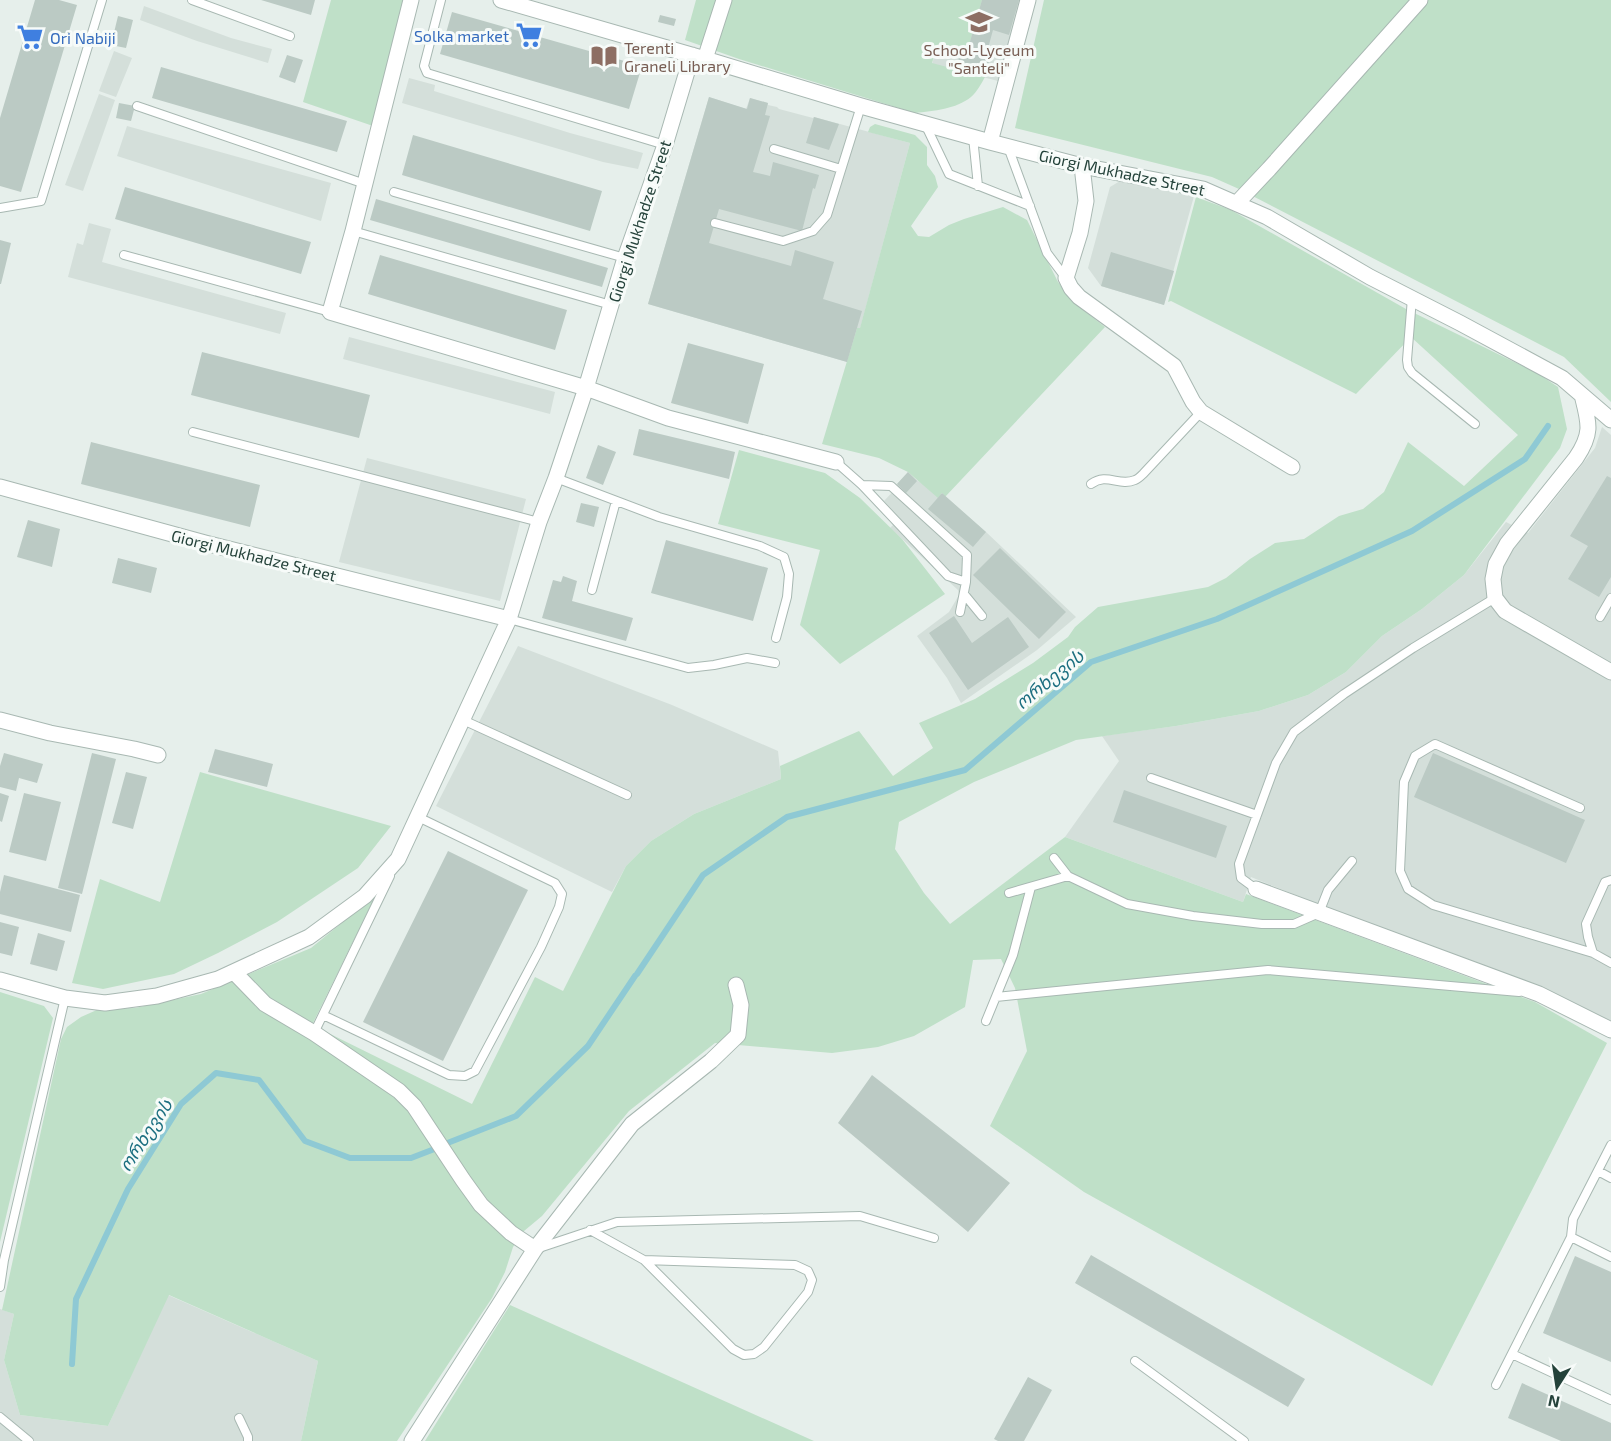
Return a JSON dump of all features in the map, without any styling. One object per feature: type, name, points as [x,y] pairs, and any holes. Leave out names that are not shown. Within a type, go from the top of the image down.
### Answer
[{"type":"street","points":[[411,0],[353,231],[330,312],[586,387],[668,418],[836,462]]},
{"type":"street","name":"Giorgi Mukhadze Street","points":[[501,0],[1008,147],[1082,166],[1203,189],[1267,217],[1370,277],[1562,378],[1611,420]]},
{"type":"street","points":[[699,57],[724,0]]},
{"type":"street","points":[[990,142],[1028,0]]},
{"type":"street","points":[[1237,203],[1420,0]]},
{"type":"street","name":"Giorgi Mukhadze Street","points":[[0,980],[64,998],[105,1003],[157,996],[218,979],[309,937],[365,896],[398,859],[509,619],[626,258],[665,145],[699,57]]},
{"type":"street","points":[[1082,166],[1086,201],[1080,232],[1066,278],[1071,288],[1079,297],[1174,366],[1192,402],[1201,412],[1292,467]]},
{"type":"street","points":[[1582,395],[1589,423],[1586,443],[1507,544],[1496,564],[1493,579],[1495,598],[1505,611],[1611,672]]},
{"type":"street","name":"Giorgi Mukhadze Street","points":[[0,487],[205,543],[509,619]]},
{"type":"street","points":[[0,720],[50,733],[158,755]]},
{"type":"street","points":[[1256,889],[1539,994],[1611,1030]]},
{"type":"street","points":[[234,972],[265,1004],[314,1033],[399,1091],[414,1106],[481,1205],[511,1233],[535,1249]]},
{"type":"street","points":[[412,1441],[535,1249],[632,1124],[711,1062],[738,1035],[741,1005],[736,985]]},
{"type":"lane","points":[[0,208],[41,201],[102,0]]},
{"type":"lane","points":[[192,0],[290,36]]},
{"type":"lane","points":[[441,0],[424,66],[427,72],[665,145]]},
{"type":"lane","points":[[137,106],[365,184]]},
{"type":"lane","points":[[715,223],[783,241],[813,231],[827,215],[861,106]]},
{"type":"lane","points":[[926,124],[949,174],[1030,206]]},
{"type":"lane","points":[[973,137],[978,186]]},
{"type":"lane","points":[[1008,147],[1047,253],[1066,278]]},
{"type":"lane","points":[[774,148],[841,169]]},
{"type":"lane","points":[[394,192],[626,258]]},
{"type":"lane","points":[[353,231],[611,305]]},
{"type":"lane","points":[[124,255],[330,312]]},
{"type":"lane","points":[[1412,298],[1408,367],[1412,373],[1474,424]]},
{"type":"lane","points":[[1091,484],[1098,479],[1108,478],[1121,482],[1134,481],[1201,412]]},
{"type":"lane","points":[[192,432],[539,522]]},
{"type":"lane","points":[[836,462],[862,484],[948,576],[966,582]]},
{"type":"lane","points":[[556,478],[659,517],[760,546],[784,557],[789,574],[787,597],[776,638]]},
{"type":"lane","points":[[862,484],[891,486],[967,555],[966,582],[960,612]]},
{"type":"lane","points":[[592,590],[616,501]]},
{"type":"lane","points":[[964,594],[982,616]]},
{"type":"lane","points":[[1256,889],[1241,878],[1239,864],[1276,764],[1294,732],[1413,648],[1495,598]]},
{"type":"lane","points":[[1600,617],[1611,598]]},
{"type":"lane","points":[[509,619],[688,668],[747,658],[776,663]]},
{"type":"lane","points":[[463,720],[627,795]]},
{"type":"lane","points":[[1580,808],[1435,744],[1415,756],[1404,782],[1400,871],[1408,890],[1433,905],[1593,953],[1611,963]]},
{"type":"lane","points":[[1151,778],[1257,814]]},
{"type":"lane","points":[[323,1015],[449,1075],[465,1076],[475,1071],[542,947],[560,907],[562,894],[555,883],[418,817]]},
{"type":"lane","points":[[1054,858],[1068,876],[1127,904],[1193,916],[1262,924],[1294,924],[1319,913],[1328,890],[1352,861]]},
{"type":"lane","points":[[314,1033],[398,859]]},
{"type":"lane","points":[[1009,893],[1068,876]]},
{"type":"lane","points":[[1593,953],[1586,924],[1605,882],[1611,880]]},
{"type":"lane","points":[[986,1021],[1013,955],[1030,887]]},
{"type":"lane","points":[[996,997],[1268,969],[1539,994]]},
{"type":"lane","points":[[0,1287],[64,998]]},
{"type":"lane","points":[[1496,1385],[1571,1237],[1573,1219],[1611,1145]]},
{"type":"lane","points":[[1598,1171],[1611,1178]]},
{"type":"lane","points":[[535,1249],[617,1222],[860,1216],[934,1238]]},
{"type":"lane","points":[[590,1230],[644,1260],[733,1349],[744,1355],[754,1354],[764,1347],[808,1292],[812,1280],[808,1271],[795,1265],[644,1260]]},
{"type":"lane","points":[[1571,1237],[1611,1257]]},
{"type":"lane","points":[[1512,1354],[1611,1400]]},
{"type":"lane","points":[[1135,1361],[1244,1441]]},
{"type":"lane","points":[[0,1417],[29,1441]]},
{"type":"lane","points":[[239,1418],[248,1441]]},
{"type":"shaded area","name":"School-Lyceum \"Santeli\"","points":[[952,0],[1020,0],[998,81],[932,64]]},
{"type":"shaded area","points":[[144,6],[231,38],[272,49],[268,63],[140,20]]},
{"type":"shaded area","points":[[114,51],[132,58],[116,97],[99,91]]},
{"type":"shaded area","points":[[409,78],[435,85],[434,91],[643,153],[638,169],[603,162],[402,103]]},
{"type":"shaded area","points":[[99,94],[115,100],[83,191],[65,185]]},
{"type":"shaded area","points":[[709,97],[746,109],[750,98],[779,109],[910,143],[860,329],[857,328],[847,362],[648,304]]},
{"type":"shaded area","points":[[127,126],[331,183],[321,221],[117,156]]},
{"type":"shaded area","points":[[1125,178],[1194,196],[1164,305],[1101,286],[1088,268],[1110,187]]},
{"type":"shaded area","points":[[89,223],[111,229],[102,262],[286,313],[280,334],[68,277],[77,243],[83,245]]},
{"type":"shaded area","points":[[349,337],[555,392],[550,414],[343,359]]},
{"type":"shaded area","points":[[1602,427],[1611,435],[1611,1022],[1251,877],[1243,902],[1065,837],[1119,761],[1102,736],[1259,711],[1308,695],[1346,672],[1382,636],[1422,609],[1464,575],[1506,522],[1528,533],[1595,448]]},
{"type":"shaded area","points":[[367,458],[526,499],[500,601],[339,562]]},
{"type":"shaded area","points":[[908,472],[918,481],[946,497],[1076,617],[1037,650],[961,703],[947,678],[917,636],[949,612],[959,595],[958,590],[890,528],[900,518],[884,501]]},
{"type":"shaded area","points":[[518,646],[672,705],[778,751],[781,779],[694,814],[651,841],[626,866],[612,892],[436,806]]},
{"type":"shaded area","points":[[168,1295],[318,1361],[301,1441],[0,1441],[0,1309],[14,1314],[4,1360],[20,1415],[108,1426]]},
{"type":"green space","points":[[331,0],[407,0],[373,126],[303,102]]},
{"type":"green space","points":[[696,0],[982,0],[967,52],[938,44],[932,63],[985,77],[975,93],[965,101],[945,109],[915,113],[685,40]]},
{"type":"green space","points":[[1044,0],[1611,0],[1611,402],[1564,357],[1239,189],[1212,177],[1015,128]]},
{"type":"green space","points":[[875,124],[915,135],[927,147],[927,165],[935,176],[938,187],[911,226],[918,236],[929,237],[949,225],[1003,207],[1027,220],[1058,282],[1073,302],[1105,327],[945,497],[942,493],[938,498],[908,472],[879,458],[822,444],[857,328],[860,328],[910,143],[868,132]]},
{"type":"green space","points":[[1196,197],[1231,210],[1406,309],[1537,373],[1558,387],[1567,429],[1560,448],[1464,575],[1422,609],[1382,636],[1346,672],[1308,695],[1259,711],[1176,726],[1076,740],[974,782],[899,822],[895,849],[924,893],[950,924],[1065,837],[1243,902],[1246,894],[1535,1002],[1607,1043],[1432,1386],[1084,1192],[990,1126],[1027,1051],[1015,988],[1001,959],[973,960],[965,1007],[914,1036],[878,1047],[832,1053],[715,1043],[629,1111],[542,1216],[524,1231],[513,1247],[505,1272],[492,1298],[397,1441],[301,1441],[318,1361],[169,1295],[108,1426],[20,1415],[4,1360],[14,1314],[2,1310],[61,1039],[67,1027],[81,1017],[99,1009],[135,1008],[201,994],[311,948],[376,895],[312,1025],[472,1104],[535,977],[563,991],[626,866],[651,841],[694,814],[781,779],[780,766],[859,731],[893,776],[933,748],[919,723],[975,699],[1033,663],[1068,637],[1075,627],[1098,607],[1208,587],[1226,578],[1275,543],[1304,539],[1339,516],[1363,509],[1384,492],[1408,442],[1464,486],[1518,435],[1411,337],[1356,394],[1171,301],[1168,302]]},
{"type":"green space","points":[[739,450],[825,473],[860,498],[902,539],[945,594],[840,664],[800,625],[820,550],[718,524]]},
{"type":"green space","points":[[200,772],[391,826],[358,868],[277,922],[218,953],[174,974],[103,989],[72,983],[100,879],[160,902]]},
{"type":"green space","points":[[0,992],[44,1006],[53,1018],[0,1242]]},
{"type":"green space","points":[[510,1305],[814,1441],[425,1441]]},
{"type":"building","points":[[35,0],[59,0],[77,5],[21,192],[0,186],[0,118]]},
{"type":"building","points":[[261,0],[315,0],[311,15]]},
{"type":"building","points":[[982,0],[1019,0],[1009,35],[993,30],[987,52],[991,53],[985,77],[956,70],[961,50],[967,52]]},
{"type":"building","points":[[452,12],[642,66],[629,109],[440,54]]},
{"type":"building","points":[[660,15],[676,19],[674,26],[658,22]]},
{"type":"building","points":[[118,16],[133,20],[126,48],[111,45]]},
{"type":"building","points":[[287,55],[303,60],[295,83],[279,77]]},
{"type":"building","points":[[161,67],[347,121],[337,152],[152,98]]},
{"type":"building","points":[[709,97],[747,109],[750,98],[768,103],[765,115],[770,116],[753,172],[770,176],[773,162],[819,175],[815,189],[813,188],[802,231],[719,209],[709,243],[791,266],[795,250],[834,262],[823,299],[862,311],[847,362],[648,304]]},
{"type":"building","points":[[119,103],[135,106],[131,121],[116,118]]},
{"type":"building","points":[[814,117],[839,124],[829,150],[806,143]]},
{"type":"building","points":[[413,135],[602,191],[590,231],[402,175]]},
{"type":"building","points":[[125,187],[311,242],[301,274],[115,219]]},
{"type":"building","points":[[376,199],[608,268],[602,287],[370,220]]},
{"type":"building","points":[[0,240],[11,243],[1,284],[0,284]]},
{"type":"building","points":[[1111,252],[1174,271],[1164,305],[1101,286]]},
{"type":"building","points":[[380,255],[567,310],[555,350],[368,294]]},
{"type":"building","points":[[688,343],[764,364],[748,424],[671,403]]},
{"type":"building","points":[[202,352],[370,395],[359,438],[191,395]]},
{"type":"building","points":[[639,429],[735,452],[729,479],[633,455]]},
{"type":"building","points":[[91,442],[260,485],[250,527],[81,484]]},
{"type":"building","points":[[598,445],[616,452],[603,485],[586,478]]},
{"type":"building","points":[[908,472],[917,481],[906,493],[897,484]]},
{"type":"building","points":[[1607,476],[1611,478],[1611,577],[1599,597],[1568,579],[1588,546],[1570,536]]},
{"type":"building","points":[[942,493],[986,532],[973,547],[928,509]]},
{"type":"building","points":[[581,503],[599,507],[594,527],[576,522]]},
{"type":"building","points":[[28,520],[60,529],[52,567],[17,557]]},
{"type":"building","points":[[666,540],[768,568],[753,621],[651,593]]},
{"type":"building","points":[[1000,548],[1066,612],[1039,639],[973,575]]},
{"type":"building","points":[[118,558],[157,568],[151,593],[112,583]]},
{"type":"building","points":[[563,576],[577,581],[572,601],[633,618],[626,641],[542,618],[553,580],[561,582]]},
{"type":"building","points":[[954,616],[972,643],[1008,617],[1029,647],[968,690],[929,633]]},
{"type":"building","points":[[215,749],[273,764],[267,787],[208,772]]},
{"type":"building","points":[[4,753],[43,764],[37,783],[19,778],[16,791],[0,787],[0,766]]},
{"type":"building","points":[[92,753],[116,759],[82,894],[58,888]]},
{"type":"building","points":[[1433,753],[1585,820],[1566,863],[1414,797]]},
{"type":"building","points":[[126,772],[147,777],[133,829],[112,823]]},
{"type":"building","points":[[1124,790],[1227,826],[1216,858],[1113,822]]},
{"type":"building","points":[[0,793],[9,796],[2,822],[0,821]]},
{"type":"building","points":[[24,793],[61,802],[46,861],[9,852]]},
{"type":"building","points":[[448,851],[528,890],[443,1061],[363,1022]]},
{"type":"building","points":[[4,875],[80,895],[71,932],[0,914],[0,892]]},
{"type":"building","points":[[0,922],[19,927],[12,956],[0,953]]},
{"type":"building","points":[[38,933],[65,941],[57,971],[30,964]]},
{"type":"building","points":[[872,1075],[1010,1183],[968,1232],[838,1123]]},
{"type":"building","points":[[1091,1255],[1305,1379],[1288,1407],[1075,1283]]},
{"type":"building","points":[[1575,1256],[1611,1272],[1611,1362],[1543,1333]]},
{"type":"building","points":[[1028,1377],[1052,1390],[1024,1441],[994,1439]]},
{"type":"building","points":[[1522,1383],[1611,1423],[1611,1441],[1561,1441],[1508,1418]]},
{"type":"waterway","name":"ორხევის","points":[[637,974],[703,875],[787,817],[965,770],[1091,662],[1217,619],[1412,531],[1525,459],[1548,426]]},
{"type":"waterway","name":"ორხევის","points":[[445,1144],[516,1116],[588,1046],[635,976]]},
{"type":"waterway","name":"ორხევის","points":[[72,1364],[76,1299],[128,1189],[181,1104],[216,1073],[259,1080],[305,1141],[350,1158],[411,1158],[437,1148]]},
{"type":"place","name":"School-Lyceum \"Santeli\"","points":[[979,22]]},
{"type":"place","name":"Solka market","points":[[529,35]]},
{"type":"place","name":"Ori Nabiji","points":[[30,37]]},
{"type":"place","name":"Terenti Graneli Library","points":[[604,56]]}]
